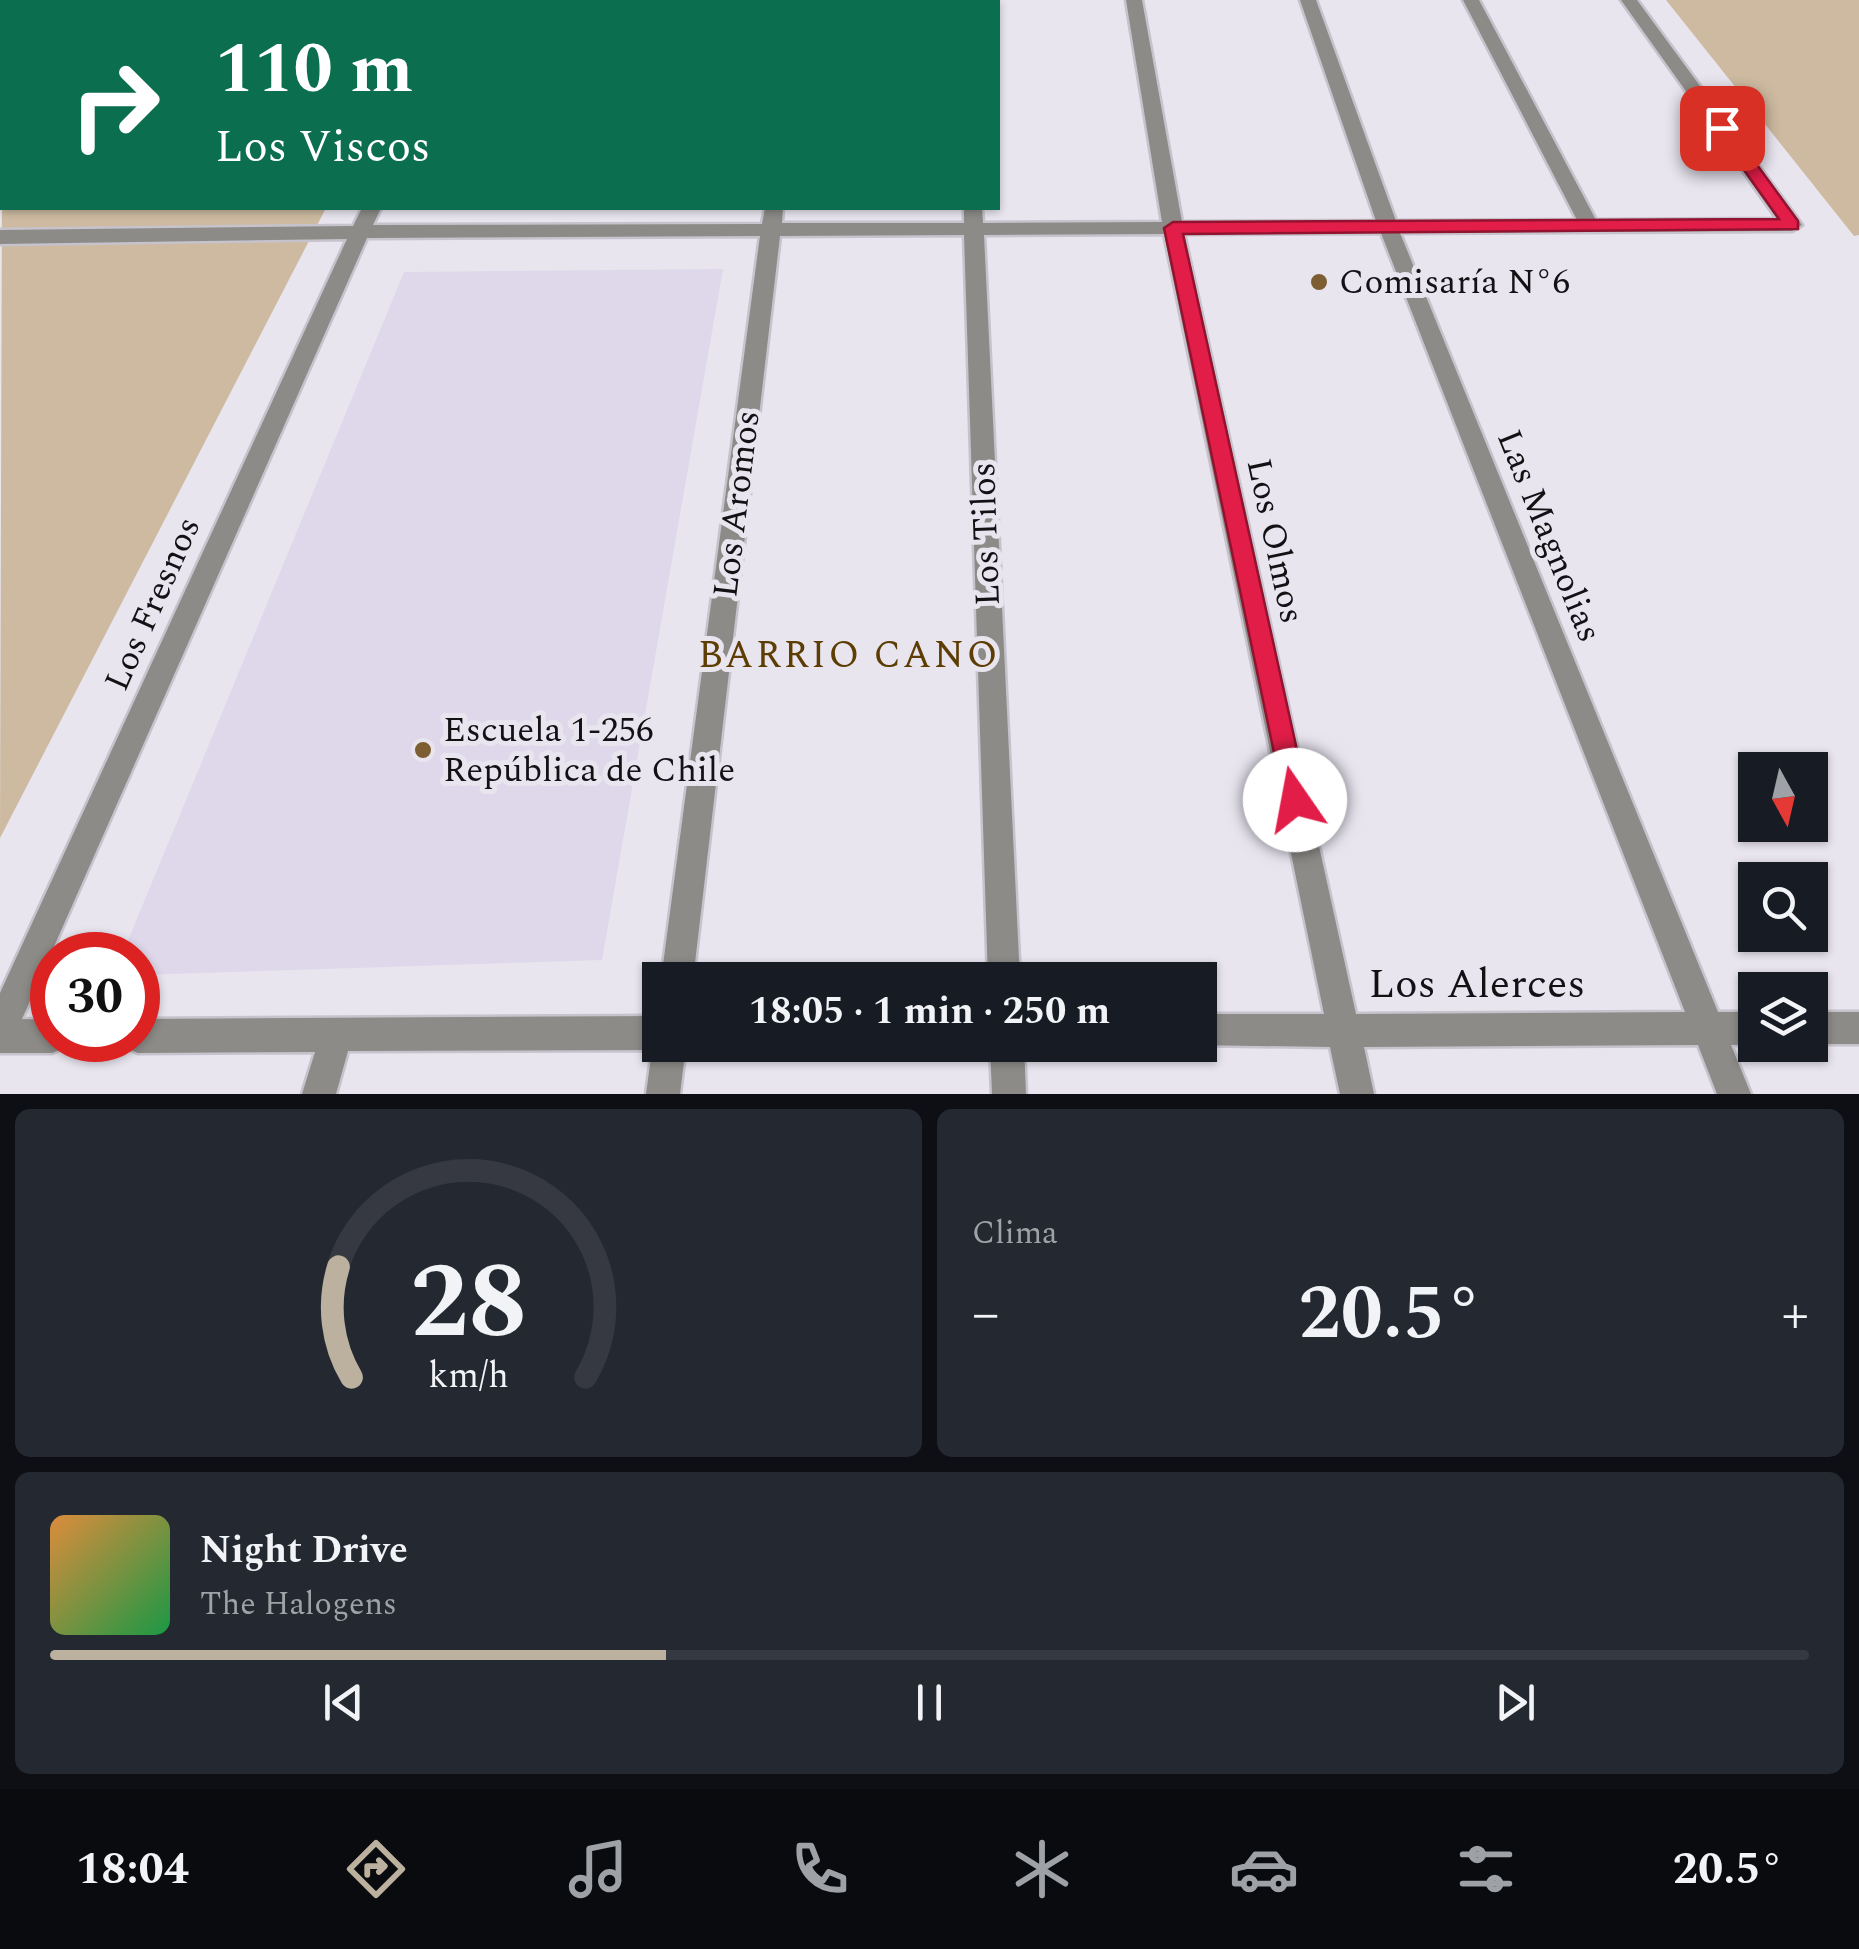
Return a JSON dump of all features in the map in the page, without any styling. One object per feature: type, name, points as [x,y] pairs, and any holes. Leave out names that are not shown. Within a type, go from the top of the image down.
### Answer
[{"type":"street","name":"Los Olmos","points":[[1134,0],[1173,228],[1357,1094]]},
{"type":"street","name":"Las Magnolias","points":[[1308,0],[1388,227],[1734,1094]]},
{"type":"street","points":[[1470,0],[1590,226]]},
{"type":"street","points":[[0,237],[365,220],[577,231],[773,219],[973,218],[1173,228],[1792,225],[1628,0]]},
{"type":"street","points":[[577,231],[583,210]]},
{"type":"street","name":"Los Tilos","points":[[973,218],[1003,962]]},
{"type":"street","name":"Los Aromos","points":[[680,962],[773,219]]},
{"type":"street","name":"Los Fresnos","points":[[0,1033],[365,220]]},
{"type":"street","name":"Los Alerces","points":[[1217,1031],[1738,1028]]},
{"type":"street","points":[[1828,1028],[1859,1028]]},
{"type":"street","points":[[0,1033],[30,1035]]},
{"type":"street","points":[[160,1036],[642,1033]]},
{"type":"street","points":[[318,1094],[336,1035]]},
{"type":"street","points":[[663,1094],[667,1062]]},
{"type":"street","points":[[1008,1062],[1009,1094]]},
{"type":"shaded area","points":[[1666,0],[1859,0],[1859,235],[1854,236]]},
{"type":"shaded area","points":[[2,210],[325,210],[0,838]]},
{"type":"shaded area","name":"Escuela 1-256 República de Chile","points":[[723,269],[602,960],[160,974],[160,932],[131,932],[404,272]]},
{"type":"place","name":"Comisaría N°6","points":[[1319,282]]},
{"type":"place","name":"Escuela 1-256 República de Chile","points":[[423,750]]},
{"type":"district","name":"BARRIO CANO","points":[[849,656]]},
{"type":"route","points":[[1295,800],[1173,228],[1792,225],[1722,128]]}]
